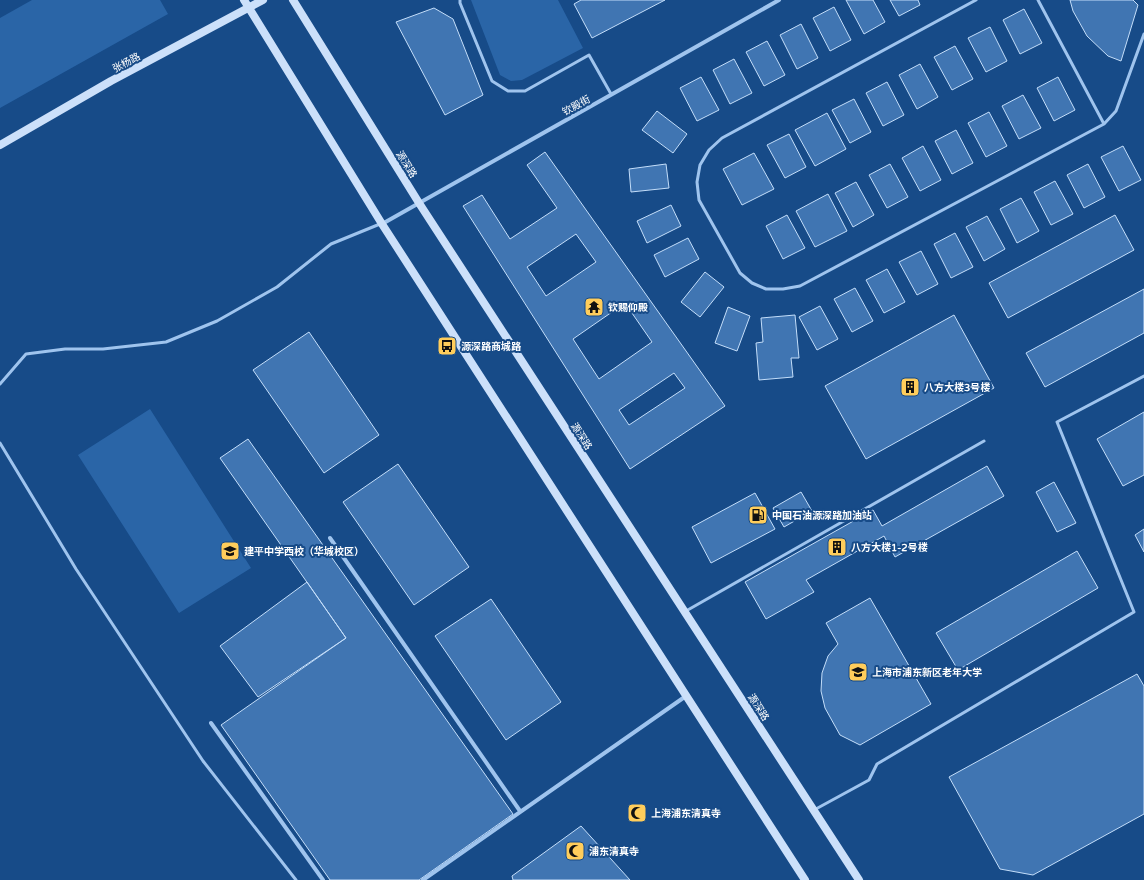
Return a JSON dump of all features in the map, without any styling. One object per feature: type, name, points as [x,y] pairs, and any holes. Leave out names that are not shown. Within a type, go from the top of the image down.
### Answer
[{"type":"main road","points":[[244,0],[382,224],[805,880]]},
{"type":"main road","name":"张杨路","points":[[0,145],[111,81],[263,0]]},
{"type":"main road","name":"源深路","points":[[293,0],[419,203],[859,880]]},
{"type":"street","name":"钦殿街","points":[[382,224],[778,0]]},
{"type":"street","points":[[330,538],[520,811]]},
{"type":"street","points":[[423,880],[687,696]]},
{"type":"street","points":[[210,723],[323,880]]},
{"type":"lane","points":[[460,0],[492,81],[508,91],[525,91],[589,55],[611,94]]},
{"type":"lane","points":[[976,0],[722,138],[709,150],[700,165],[697,182],[699,200],[740,274],[752,283],[766,289],[783,289],[800,286],[1104,124],[1116,111],[1144,34]]},
{"type":"lane","points":[[1038,0],[1104,124]]},
{"type":"lane","points":[[0,384],[26,354],[65,349],[102,349],[166,342],[217,321],[277,287],[331,244],[382,224]]},
{"type":"lane","points":[[814,810],[868,780],[877,764],[1134,612],[1057,422],[1144,376]]},
{"type":"lane","points":[[685,612],[984,441]]},
{"type":"lane","points":[[0,443],[76,569],[202,761],[296,880]]},
{"type":"shaded area","points":[[32,0],[160,0],[168,14],[0,108],[0,18]]},
{"type":"shaded area","points":[[471,0],[558,0],[583,48],[522,80],[511,81],[500,75]]},
{"type":"shaded area","points":[[150,409],[251,568],[179,613],[78,455]]},
{"type":"building","points":[[581,0],[665,0],[592,38],[574,4]]},
{"type":"building","points":[[846,0],[873,0],[885,22],[864,34]]},
{"type":"building","points":[[890,0],[918,0],[920,5],[899,16]]},
{"type":"building","points":[[1070,0],[1133,0],[1138,5],[1121,61],[1108,56],[1087,36],[1073,11]]},
{"type":"building","points":[[834,7],[851,40],[830,51],[813,18]]},
{"type":"building","points":[[434,8],[453,19],[483,95],[445,115],[396,22]]},
{"type":"building","points":[[1024,9],[1042,43],[1020,54],[1003,20]]},
{"type":"building","points":[[801,24],[818,58],[797,69],[780,35]]},
{"type":"building","points":[[990,27],[1007,61],[986,72],[968,38]]},
{"type":"building","points":[[767,41],[785,75],[764,86],[746,52]]},
{"type":"building","points":[[955,46],[973,79],[952,90],[934,57]]},
{"type":"building","points":[[734,59],[752,93],[730,104],[713,70]]},
{"type":"building","points":[[920,64],[938,97],[917,109],[899,75]]},
{"type":"building","points":[[701,77],[719,110],[697,121],[680,88]]},
{"type":"building","points":[[1058,77],[1075,110],[1054,121],[1037,88]]},
{"type":"building","points":[[887,82],[904,115],[883,126],[866,93]]},
{"type":"building","points":[[1023,95],[1041,128],[1019,139],[1002,106]]},
{"type":"building","points":[[854,99],[871,132],[850,143],[832,110]]},
{"type":"building","points":[[657,111],[687,134],[673,153],[642,130]]},
{"type":"building","points":[[989,112],[1007,146],[986,157],[968,123]]},
{"type":"building","points":[[827,113],[846,149],[815,166],[795,130]]},
{"type":"building","points":[[956,130],[973,163],[952,174],[935,141]]},
{"type":"building","points":[[789,134],[806,167],[785,178],[767,145]]},
{"type":"building","points":[[923,146],[941,180],[920,191],[902,158]]},
{"type":"building","points":[[1123,146],[1141,180],[1119,191],[1101,157]]},
{"type":"building","points":[[545,152],[725,406],[630,469],[463,206],[482,195],[510,239],[557,208],[527,165]],"holes":[[[576,234],[596,262],[546,296],[527,267]],[[625,303],[652,342],[599,379],[573,339]],[[674,373],[685,388],[629,425],[619,410]]]},
{"type":"building","points":[[754,153],[774,189],[742,205],[723,169]]},
{"type":"building","points":[[666,164],[669,188],[631,192],[629,169]]},
{"type":"building","points":[[890,164],[908,197],[887,208],[869,175]]},
{"type":"building","points":[[1088,164],[1105,197],[1084,208],[1067,175]]},
{"type":"building","points":[[1055,181],[1073,214],[1051,225],[1034,192]]},
{"type":"building","points":[[856,182],[874,215],[853,227],[835,193]]},
{"type":"building","points":[[828,194],[847,231],[815,247],[796,211]]},
{"type":"building","points":[[1021,198],[1039,231],[1017,243],[1000,209]]},
{"type":"building","points":[[671,205],[681,226],[647,243],[637,221]]},
{"type":"building","points":[[787,215],[805,248],[783,259],[766,226]]},
{"type":"building","points":[[1115,215],[1134,250],[1008,318],[989,283]]},
{"type":"building","points":[[987,216],[1005,249],[984,261],[966,227]]},
{"type":"building","points":[[955,233],[973,267],[951,278],[934,244]]},
{"type":"building","points":[[688,238],[699,259],[665,277],[654,255]]},
{"type":"building","points":[[921,251],[938,284],[917,295],[899,262]]},
{"type":"building","points":[[887,269],[905,302],[884,313],[866,280]]},
{"type":"building","points":[[705,272],[724,287],[700,317],[681,302]]},
{"type":"building","points":[[855,288],[873,321],[852,332],[834,299]]},
{"type":"building","points":[[1144,289],[1144,333],[1045,387],[1026,353]]},
{"type":"building","points":[[820,306],[838,339],[817,350],[799,317]]},
{"type":"building","points":[[728,307],[750,316],[737,351],[715,343]]},
{"type":"building","points":[[795,315],[799,358],[791,358],[793,377],[759,380],[756,343],[763,342],[761,318]]},
{"type":"building","name":"八方大楼3号楼","points":[[954,315],[994,388],[866,459],[825,386]]},
{"type":"building","points":[[309,332],[379,435],[324,473],[253,370]]},
{"type":"building","points":[[1144,412],[1144,475],[1123,486],[1097,439]]},
{"type":"building","points":[[248,439],[513,814],[419,880],[330,880],[221,725],[346,638],[220,458]]},
{"type":"building","points":[[398,464],[469,567],[414,605],[343,502]]},
{"type":"building","name":"八方大楼1-2号楼","points":[[987,466],[1004,496],[895,557],[884,536],[806,580],[814,592],[766,619],[745,582],[873,510],[882,526]]},
{"type":"building","points":[[1054,482],[1076,523],[1057,532],[1036,492]]},
{"type":"building","points":[[801,492],[812,511],[784,527],[773,508]]},
{"type":"building","points":[[755,493],[775,529],[711,563],[692,527]]},
{"type":"building","points":[[1144,529],[1144,552],[1135,535]]},
{"type":"building","points":[[1077,551],[1098,588],[958,670],[936,633]]},
{"type":"building","points":[[307,582],[346,638],[258,697],[220,646]]},
{"type":"building","points":[[870,598],[931,704],[860,745],[840,735],[825,708],[821,691],[822,673],[828,656],[838,644],[826,623]]},
{"type":"building","points":[[491,599],[561,702],[506,740],[435,636]]},
{"type":"building","points":[[1137,674],[1144,686],[1144,814],[1033,875],[1000,869],[949,777]]},
{"type":"building","name":"浦东清真寺","points":[[581,826],[630,880],[513,880],[512,876]]},
{"type":"place","name":"钦赐仰殿","points":[[594,307]]},
{"type":"place","name":"源深路商城路","points":[[447,346]]},
{"type":"place","name":"八方大楼3号楼","points":[[910,387]]},
{"type":"place","name":"中国石油源深路加油站","points":[[758,515]]},
{"type":"place","name":"八方大楼1-2号楼","points":[[837,547]]},
{"type":"place","name":"建平中学西校（华城校区）","points":[[230,551]]},
{"type":"place","name":"上海市浦东新区老年大学","points":[[858,672]]},
{"type":"place","name":"上海浦东清真寺","points":[[637,813]]},
{"type":"place","name":"浦东清真寺","points":[[575,851]]}]
